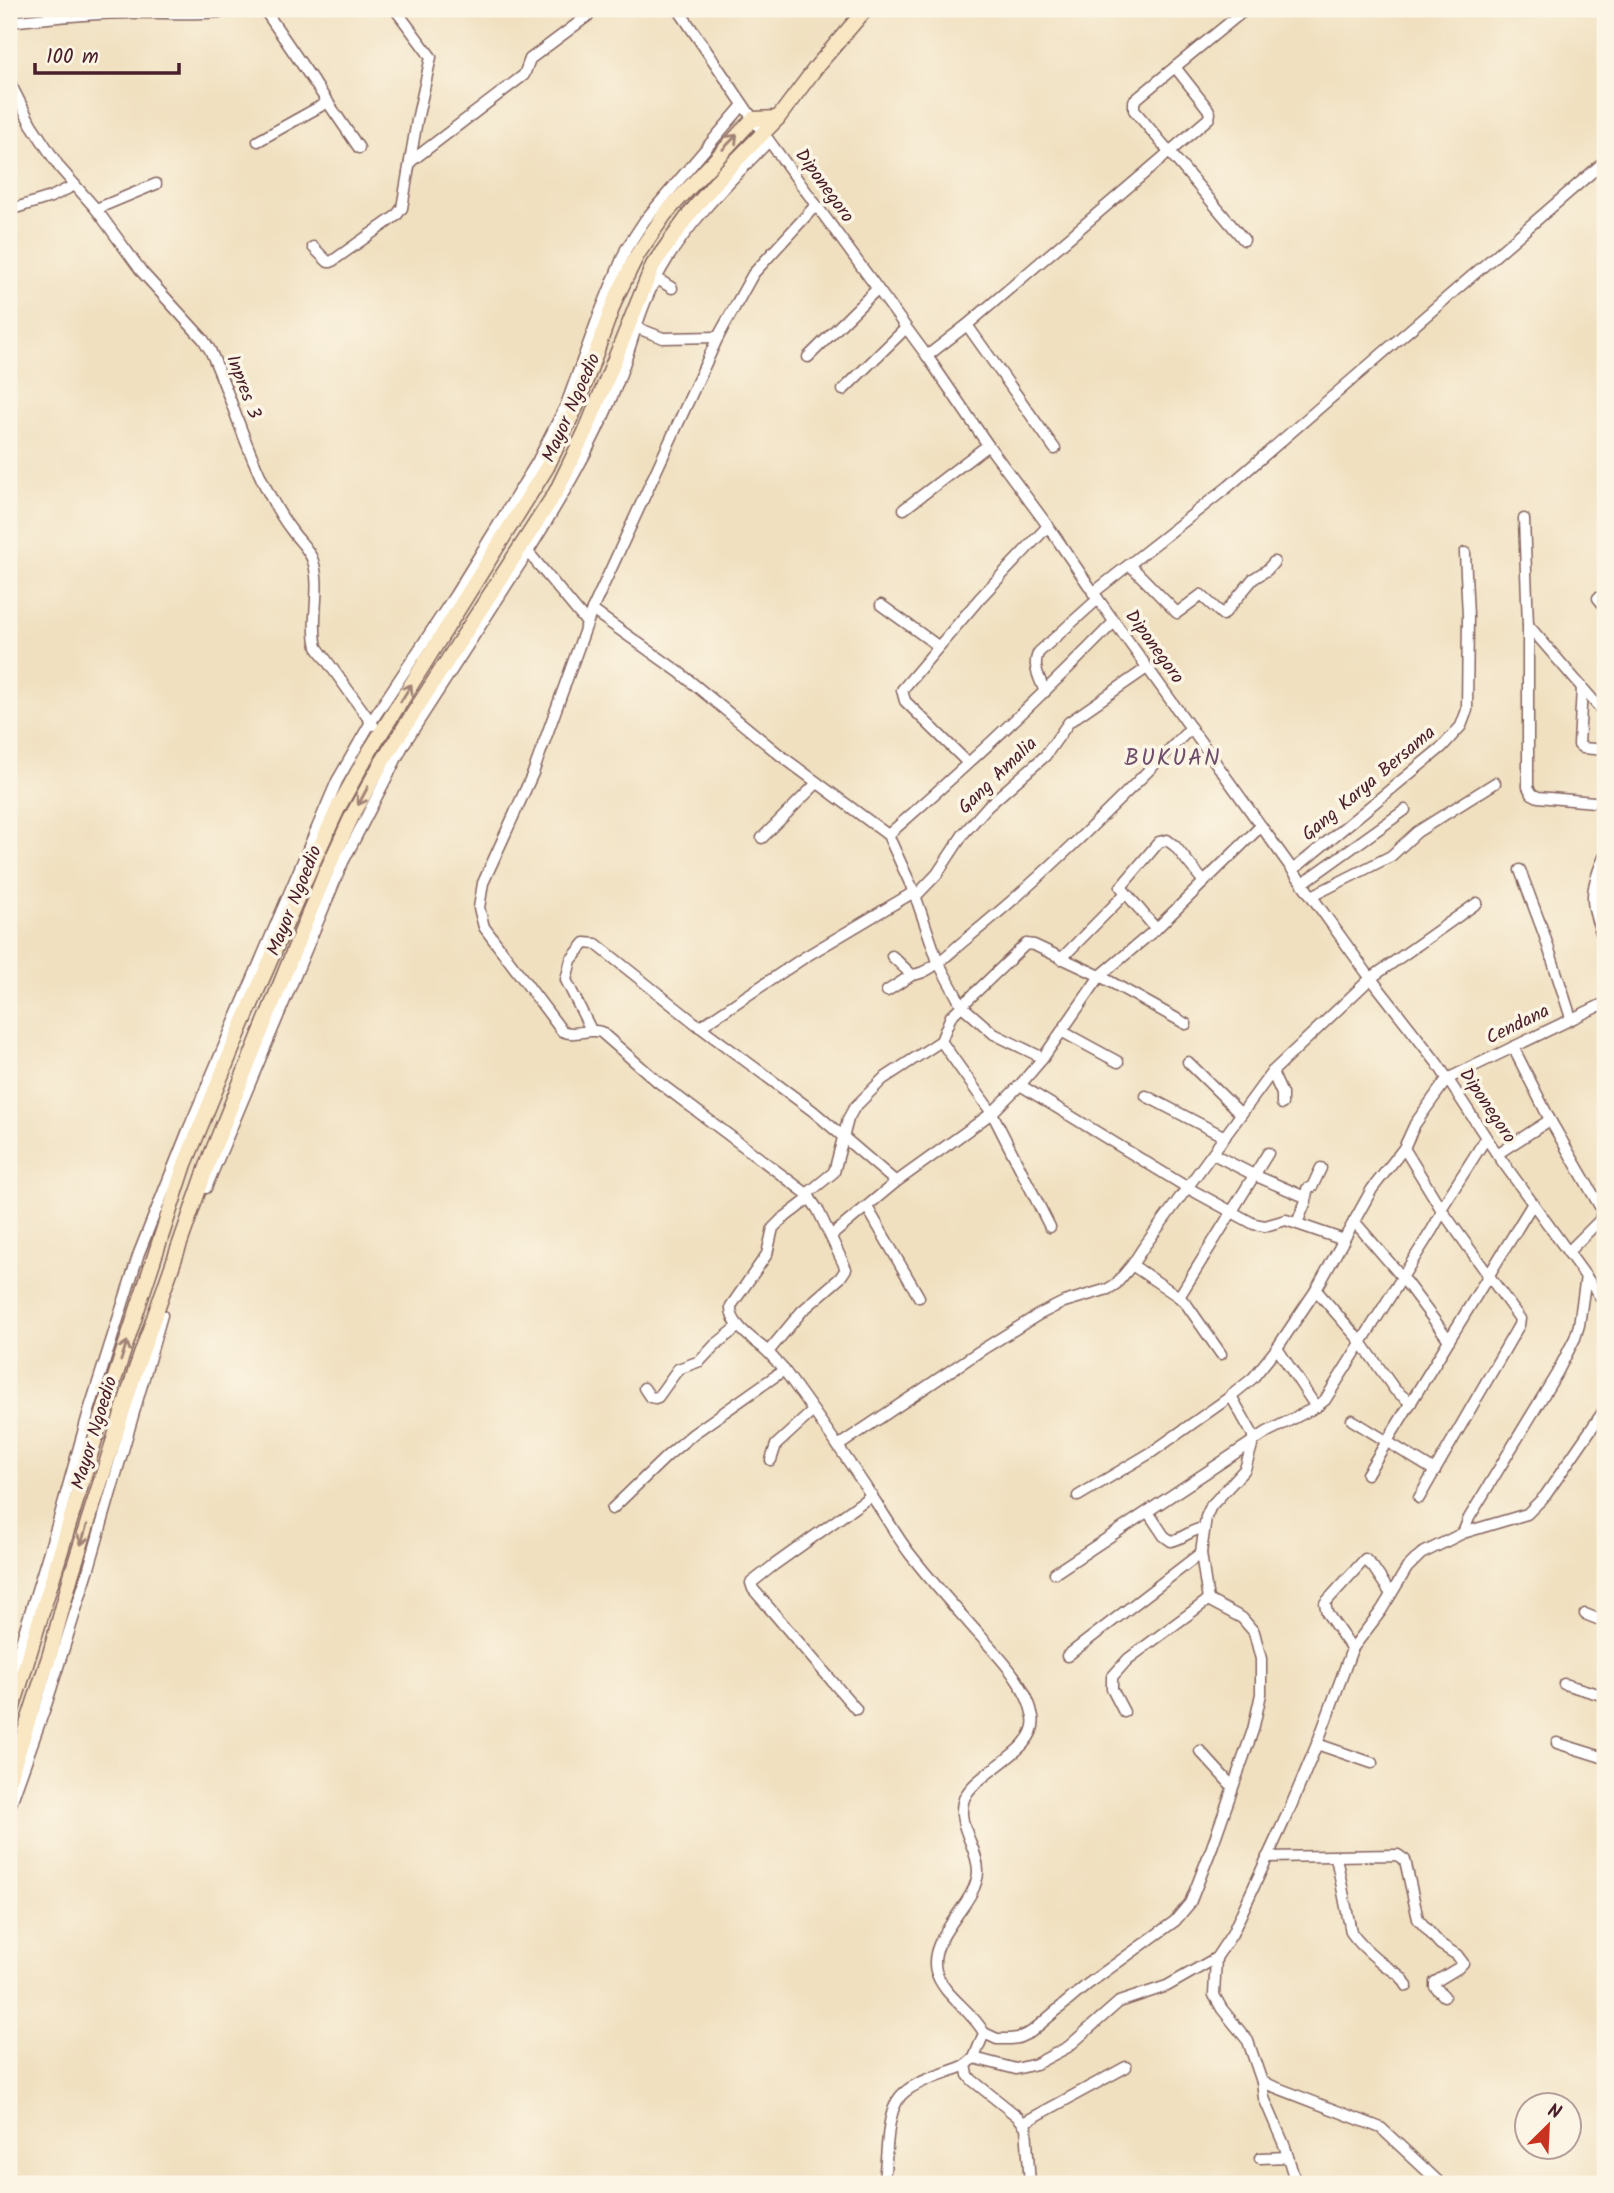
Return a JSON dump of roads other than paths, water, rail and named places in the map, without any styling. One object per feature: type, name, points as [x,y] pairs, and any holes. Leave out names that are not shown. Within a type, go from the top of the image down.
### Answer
[{"type":"street","points":[[9,22],[59,12],[180,15],[243,9]]},
{"type":"street","points":[[264,9],[359,148]]},
{"type":"street","points":[[313,247],[330,262],[397,216],[404,202],[431,57],[395,9]]},
{"type":"street","points":[[410,162],[524,75],[530,59],[597,9]]},
{"type":"street","name":"Diponegoro","points":[[678,9],[752,119],[927,356],[1114,622],[1447,1079],[1497,1154],[1605,1303]]},
{"type":"street","name":"Mayor Ngoedio","points":[[9,1780],[144,1343],[211,1155],[326,874],[371,780],[556,492],[662,280],[668,242],[722,175],[766,138],[817,66],[866,9]]},
{"type":"street","points":[[1244,240],[1168,153],[1136,113],[1133,103],[1246,9]]},
{"type":"street","points":[[927,356],[967,325],[1210,116],[1208,109],[1175,67]]},
{"type":"street","name":"Inpres 3","points":[[9,81],[47,150],[96,209],[142,272],[210,350],[251,457],[266,488],[282,519],[306,547],[314,564],[317,647],[380,734]]},
{"type":"street","points":[[258,141],[328,103]]},
{"type":"street","points":[[9,1681],[139,1253],[189,1128],[337,781],[371,722],[455,596],[537,463],[566,405],[626,249],[645,220],[743,105]]},
{"type":"street","points":[[752,119],[778,118]]},
{"type":"street","name":"Mayor Ngoedio","points":[[9,1720],[101,1420],[191,1148],[313,862],[339,806],[380,734],[547,467],[578,405],[615,300],[637,255],[672,206],[752,119]]},
{"type":"street","points":[[1045,692],[1035,659],[1096,596],[1228,486],[1605,161]]},
{"type":"street","points":[[96,209],[156,184]]},
{"type":"street","points":[[9,210],[51,197],[75,185]]},
{"type":"street","points":[[768,1352],[802,1311],[845,1272],[845,1266],[831,1236],[808,1196],[657,1081],[601,1032],[592,1030],[571,1034],[558,1028],[497,947],[484,927],[479,908],[483,884],[526,792],[592,610],[718,337],[753,274],[816,205]]},
{"type":"street","points":[[9,1809],[47,1702],[89,1567],[167,1298],[206,1189],[343,862],[404,744],[535,559],[579,469],[614,393],[637,328],[662,280],[637,255]]},
{"type":"street","points":[[808,357],[877,289]]},
{"type":"street","points":[[967,325],[1055,449]]},
{"type":"street","points":[[637,328],[673,339],[718,337]]},
{"type":"street","points":[[843,390],[905,328]]},
{"type":"street","points":[[904,509],[988,445]]},
{"type":"street","points":[[1524,519],[1529,791],[1535,796],[1549,799],[1605,803]]},
{"type":"street","points":[[968,763],[903,698],[905,685],[1048,526]]},
{"type":"street","name":"Gang Karya Bersama","points":[[1293,870],[1442,747],[1461,726],[1467,710],[1468,616],[1465,553]]},
{"type":"street","points":[[535,559],[587,623]]},
{"type":"street","points":[[1130,565],[1177,613],[1201,595],[1223,615],[1253,579],[1274,562]]},
{"type":"street","points":[[881,605],[938,646]]},
{"type":"street","points":[[592,610],[679,672],[760,739],[888,835],[915,894],[938,962],[962,1006],[994,1034],[1043,1058]]},
{"type":"street","points":[[888,835],[1045,692],[1114,622]]},
{"type":"street","points":[[1528,625],[1605,713]]},
{"type":"street","name":"Gang Amalia","points":[[700,1027],[806,957],[915,894],[937,874],[964,833],[988,806],[1045,756],[1069,722],[1147,667]]},
{"type":"street","points":[[1582,687],[1580,745],[1583,748],[1605,750]]},
{"type":"street","points":[[887,991],[938,962],[988,922],[1106,813],[1191,728]]},
{"type":"street","points":[[762,838],[817,783]]},
{"type":"street","points":[[1312,896],[1391,856],[1418,831],[1495,783]]},
{"type":"street","points":[[1303,883],[1405,810]]},
{"type":"street","points":[[831,1236],[896,1182],[992,1113],[1043,1058],[1100,976],[1156,929],[1261,826]]},
{"type":"street","points":[[1156,929],[1121,887],[1159,842],[1167,840],[1175,846],[1204,882]]},
{"type":"street","points":[[1605,855],[1595,876],[1592,893],[1605,944]]},
{"type":"street","points":[[1520,870],[1571,1018]]},
{"type":"street","points":[[1061,959],[1125,894]]},
{"type":"street","points":[[838,1446],[1038,1315],[1064,1302],[1108,1289],[1116,1284],[1272,1072],[1371,978],[1477,903]]},
{"type":"street","points":[[592,1030],[566,980],[571,960],[578,949],[588,943],[596,944],[700,1027],[813,1111],[896,1182]]},
{"type":"street","points":[[1186,1024],[1100,976],[1034,945],[1026,944],[950,1018],[941,1041],[889,1074],[870,1090],[851,1114],[842,1136],[834,1172],[773,1228],[765,1259],[731,1306],[731,1316],[784,1370],[915,1560],[1004,1664],[1021,1688],[1034,1720],[1029,1737],[964,1798],[963,1823],[978,1868],[977,1881],[948,1929],[935,1961],[936,1972],[947,1990],[984,2033],[997,2039],[1010,2039],[1031,2032],[1088,1984],[1175,1922],[1190,1903],[1253,1730],[1261,1694],[1261,1658],[1254,1632],[1238,1615],[1208,1600]]},
{"type":"street","points":[[892,956],[912,975]]},
{"type":"street","name":"Cendana","points":[[1447,1079],[1605,1003]]},
{"type":"street","points":[[1063,1032],[1118,1062]]},
{"type":"street","points":[[941,1041],[992,1113],[1050,1227]]},
{"type":"street","points":[[1513,1046],[1550,1121],[1603,1213],[1600,1220],[1568,1252]]},
{"type":"street","points":[[1188,1062],[1241,1114]]},
{"type":"street","points":[[1272,1072],[1282,1094],[1282,1104]]},
{"type":"street","points":[[1078,1496],[1152,1452],[1253,1378],[1316,1290],[1372,1189],[1404,1149],[1415,1124],[1447,1079]]},
{"type":"street","points":[[1020,1085],[1188,1188],[1260,1225],[1286,1220],[1344,1240]]},
{"type":"street","points":[[1146,1096],[1225,1137]]},
{"type":"street","points":[[1497,1154],[1550,1121]]},
{"type":"street","points":[[1055,1573],[1267,1432],[1327,1398],[1486,1138]]},
{"type":"street","points":[[1404,1149],[1441,1209],[1519,1317],[1520,1323],[1419,1498]]},
{"type":"street","points":[[1179,1297],[1268,1153]]},
{"type":"street","points":[[1213,1154],[1305,1197]]},
{"type":"street","points":[[1297,1223],[1306,1201],[1307,1189],[1312,1187],[1321,1168]]},
{"type":"street","points":[[1367,1474],[1533,1203]]},
{"type":"street","points":[[867,1207],[919,1297]]},
{"type":"street","points":[[1354,1221],[1402,1277],[1448,1340]]},
{"type":"street","points":[[1132,1265],[1179,1297],[1221,1354]]},
{"type":"street","points":[[1463,1533],[1469,1518],[1557,1373],[1575,1338],[1586,1276]]},
{"type":"street","points":[[1316,1290],[1361,1342],[1395,1390],[1410,1403]]},
{"type":"street","points":[[644,1388],[650,1397],[655,1398],[678,1369],[700,1361],[739,1326]]},
{"type":"street","points":[[1277,1348],[1316,1406]]},
{"type":"street","points":[[612,1509],[693,1434],[784,1370]]},
{"type":"street","points":[[1208,1600],[1201,1553],[1204,1528],[1211,1506],[1244,1469],[1253,1442],[1253,1434],[1231,1396]]},
{"type":"street","points":[[883,2184],[890,2123],[898,2098],[909,2088],[970,2062],[1016,2069],[1036,2064],[1068,2047],[1119,2001],[1167,1986],[1216,1958],[1232,1934],[1317,1744],[1352,1649],[1406,1568],[1421,1554],[1463,1533],[1516,1518],[1534,1509],[1605,1409]]},
{"type":"street","points":[[771,1460],[776,1446],[813,1411]]},
{"type":"street","points":[[1353,1420],[1386,1443],[1435,1471]]},
{"type":"street","points":[[856,1709],[753,1589],[751,1583],[872,1495]]},
{"type":"street","points":[[1148,1512],[1164,1536],[1171,1541],[1204,1528]]},
{"type":"street","points":[[1067,1656],[1201,1553]]},
{"type":"street","points":[[1352,1649],[1326,1613],[1325,1603],[1365,1559],[1391,1594]]},
{"type":"street","points":[[1124,1712],[1112,1689],[1112,1677],[1128,1659],[1208,1600]]},
{"type":"street","points":[[1585,1614],[1605,1622]]},
{"type":"street","points":[[1564,1684],[1605,1696]]},
{"type":"street","points":[[1557,1743],[1605,1758]]},
{"type":"street","points":[[1317,1744],[1372,1763]]},
{"type":"street","points":[[1200,1751],[1232,1786]]},
{"type":"street","points":[[1267,1857],[1398,1855],[1405,1860],[1418,1919],[1440,1944],[1457,1955],[1463,1963],[1435,1982],[1435,1987],[1444,1996]]},
{"type":"street","points":[[1336,1857],[1351,1932],[1357,1941],[1400,1974],[1406,1986]]},
{"type":"street","points":[[1216,1958],[1214,1995],[1248,2041],[1262,2082],[1264,2098],[1296,2184]]},
{"type":"street","points":[[984,2033],[970,2062],[968,2075],[1023,2123],[1027,2133],[1030,2184]]},
{"type":"street","points":[[1023,2123],[1126,2067]]},
{"type":"street","points":[[1262,2082],[1381,2128],[1441,2184]]},
{"type":"street","points":[[1260,2158],[1288,2157]]},
{"type":"district","name":"BUKUAN","points":[[1173,759]]}]
